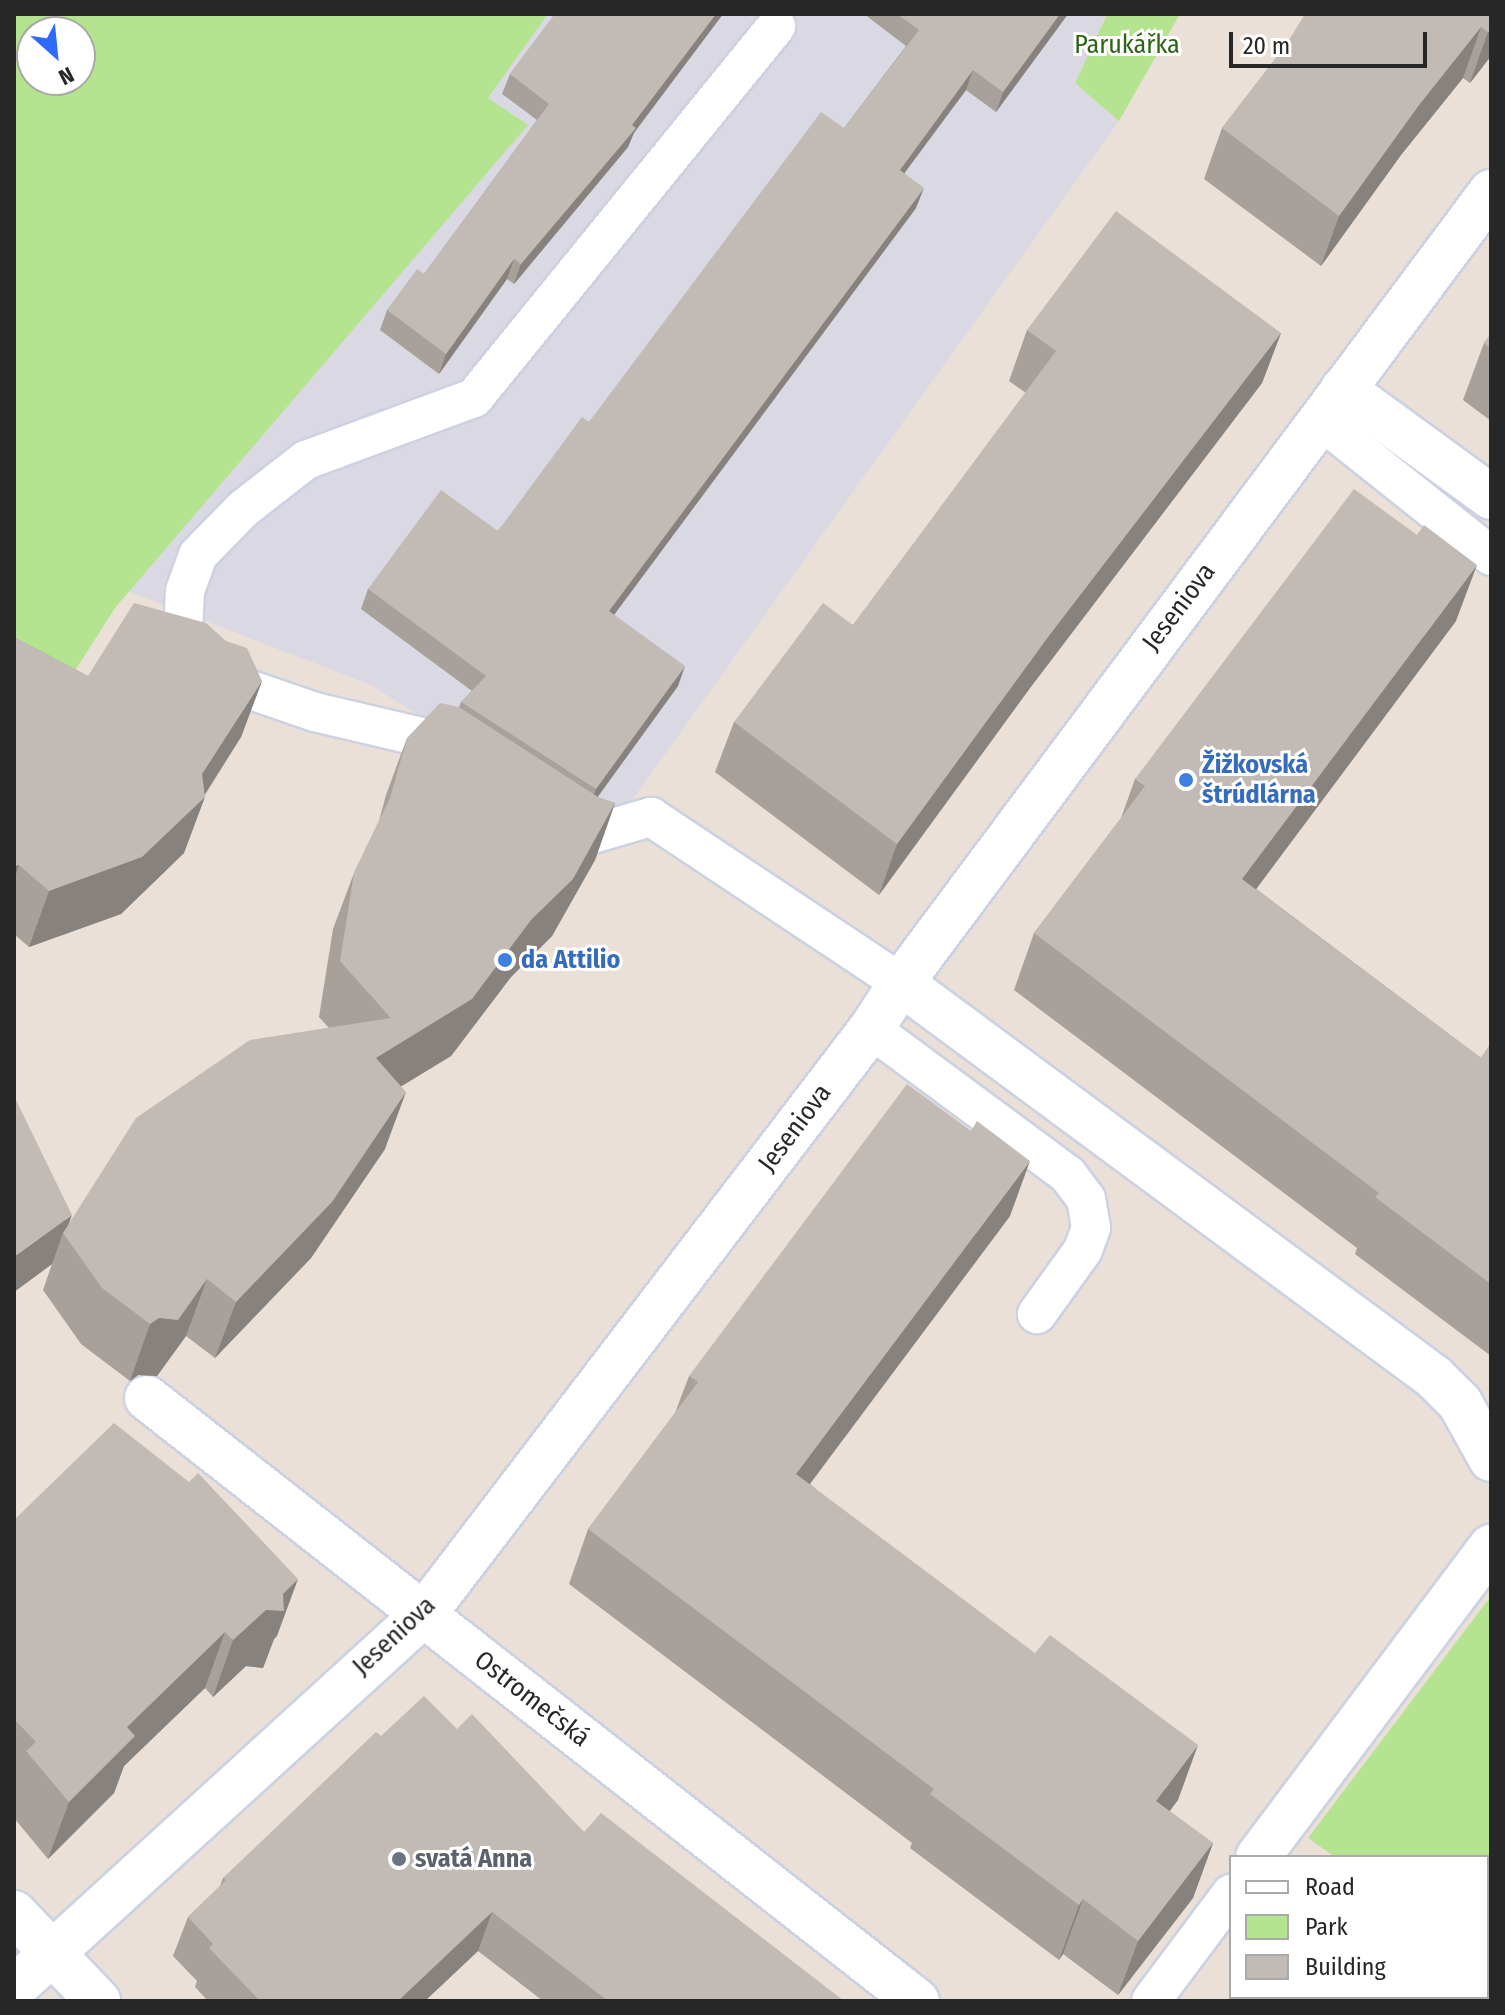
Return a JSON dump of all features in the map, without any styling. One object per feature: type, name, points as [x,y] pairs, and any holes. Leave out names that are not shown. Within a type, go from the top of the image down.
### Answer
[{"type":"street","name":"Jeseniova","points":[[14,1988],[424,1614],[871,1029],[901,983],[1491,192]]},
{"type":"street","points":[[1331,404],[1491,497]]},
{"type":"street","points":[[901,983],[1434,1377],[1460,1403],[1491,1459]]},
{"type":"street","name":"Ostromečská","points":[[147,1398],[917,2001]]},
{"type":"street","points":[[1260,1855],[1491,1547]]},
{"type":"street","points":[[14,1913],[98,2001]]},
{"type":"lane","points":[[486,768],[447,743],[315,712],[213,677],[192,655],[183,629],[185,591],[198,555],[243,509],[306,460],[474,398],[776,26]]},
{"type":"lane","points":[[1331,404],[1491,556]]},
{"type":"lane","points":[[537,802],[589,835],[651,817],[901,983]]},
{"type":"lane","points":[[871,1029],[1068,1175],[1086,1199],[1091,1228],[1083,1250],[1037,1314]]},
{"type":"lane","points":[[1151,2001],[1229,1897]]},
{"type":"shaded area","points":[[63,14],[1106,14],[1075,83],[1119,121],[607,835],[371,685],[14,547],[14,67],[16,96],[96,96],[96,16]]},
{"type":"green space","points":[[14,14],[548,14],[488,98],[528,125],[115,608],[59,696],[14,673]]},
{"type":"green space","name":"Parukářka","points":[[1107,14],[1180,14],[1119,121],[1075,83]]},
{"type":"green space","points":[[1491,1596],[1491,1869],[1489,1872],[1489,1855],[1332,1855],[1308,1838]]},
{"type":"building","points":[[555,14],[716,14],[632,125],[636,128],[521,264],[514,259],[446,354],[387,310],[417,269],[424,274],[549,104],[510,74]]},
{"type":"building","points":[[897,14],[1060,14],[1003,92],[973,70],[900,170],[924,188],[609,611],[685,666],[596,789],[461,702],[486,676],[368,589],[441,490],[498,531],[582,417],[589,422],[821,112],[844,128],[919,30]]},
{"type":"building","points":[[1305,14],[1491,14],[1491,29],[1488,32],[1481,27],[1419,105],[1339,216],[1222,128],[1286,45]]},
{"type":"building","points":[[1116,211],[1281,333],[1048,637],[897,844],[734,722],[823,603],[853,625],[1056,351],[1027,330]]},
{"type":"building","points":[[1491,334],[1491,349],[1484,343]]},
{"type":"building","points":[[1354,489],[1417,535],[1424,525],[1477,565],[1242,879],[1481,1058],[1491,1043],[1491,1284],[1375,1197],[1379,1193],[1034,933],[1145,786],[1135,779]]},
{"type":"building","points":[[134,603],[206,623],[226,641],[247,648],[262,681],[202,774],[205,797],[142,857],[49,891],[19,865],[14,866],[14,637],[88,676]]},
{"type":"building","points":[[440,703],[459,707],[598,797],[615,803],[573,879],[531,920],[472,999],[376,1058],[406,1092],[332,1202],[236,1302],[207,1279],[178,1320],[159,1318],[150,1324],[102,1288],[63,1233],[136,1118],[250,1040],[391,1018],[340,961],[354,873],[390,798],[407,738]]},
{"type":"building","points":[[907,1084],[971,1131],[977,1121],[1030,1161],[796,1474],[1035,1653],[1050,1635],[1198,1745],[1156,1801],[1213,1843],[1138,1941],[1083,1899],[1079,1905],[930,1794],[934,1789],[588,1529],[698,1382],[689,1376]]},
{"type":"building","points":[[14,1096],[72,1215],[14,1257]]},
{"type":"building","points":[[114,1423],[189,1482],[198,1473],[298,1579],[283,1594],[284,1611],[266,1610],[233,1640],[225,1632],[127,1727],[135,1736],[69,1802],[26,1751],[36,1742],[14,1719],[14,1520]]},
{"type":"building","points":[[424,1696],[457,1729],[472,1714],[584,1832],[601,1813],[844,2001],[608,2001],[492,1912],[398,2001],[260,2001],[209,1948],[213,1944],[188,1917],[226,1880],[223,1878],[376,1732],[381,1736]]},
{"type":"building","points":[[1489,1960],[1491,1961],[1491,2001],[1306,1999],[1489,1999]]},
{"type":"place","name":"Žižkovská štrúdlárna","points":[[1186,780]]},
{"type":"place","name":"da Attilio","points":[[505,960]]},
{"type":"place","name":"svatá Anna","points":[[399,1859]]}]
